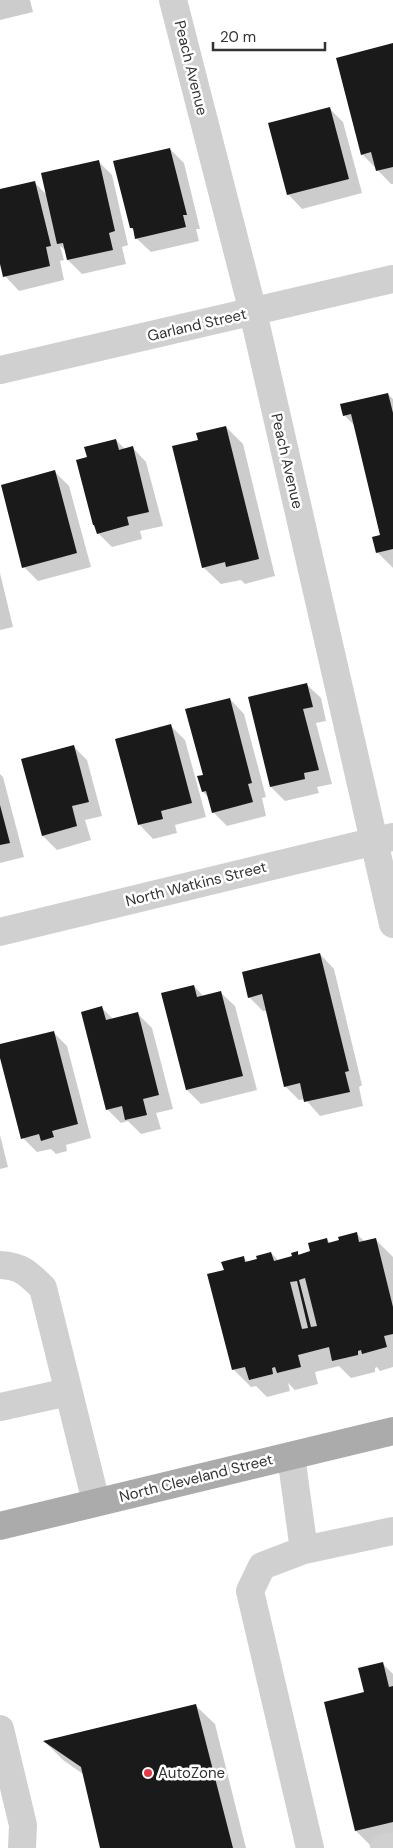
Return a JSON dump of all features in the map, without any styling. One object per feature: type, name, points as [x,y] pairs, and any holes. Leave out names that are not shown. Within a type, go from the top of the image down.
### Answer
[{"type":"main road","name":"North Cleveland Street","points":[[0,1526],[393,1431]]},
{"type":"street","name":"Peach Avenue","points":[[173,0],[384,839],[393,924]]},
{"type":"street","name":"Garland Street","points":[[0,370],[393,279]]},
{"type":"street","name":"North Watkins Street","points":[[0,932],[384,839]]},
{"type":"street","points":[[0,1265],[13,1265],[28,1273],[43,1288],[96,1502]]},
{"type":"street","points":[[0,1406],[68,1392]]},
{"type":"street","points":[[291,1456],[304,1550]]},
{"type":"street","points":[[310,1848],[250,1591],[262,1566],[304,1550],[393,1531]]},
{"type":"street","points":[[0,1729],[23,1825],[22,1848]]},
{"type":"street","points":[[384,1848],[393,1846]]},
{"type":"building","points":[[393,43],[393,167],[376,171],[371,152],[361,155],[336,58]]},
{"type":"building","points":[[330,107],[349,179],[287,195],[268,123]]},
{"type":"building","points":[[170,148],[187,215],[183,215],[186,227],[135,239],[133,228],[130,228],[113,161]]},
{"type":"building","points":[[99,160],[115,231],[109,233],[113,250],[67,260],[63,243],[57,244],[41,173]]},
{"type":"building","points":[[35,181],[51,246],[46,247],[50,266],[3,277],[0,264],[0,189]]},
{"type":"building","points":[[388,393],[393,413],[393,549],[376,553],[372,537],[380,535],[351,414],[343,416],[340,404]]},
{"type":"building","points":[[226,426],[259,559],[226,567],[225,562],[202,568],[172,446],[198,440],[196,433]]},
{"type":"building","points":[[116,439],[119,450],[133,446],[149,512],[127,517],[129,525],[97,534],[76,460],[87,457],[84,447]]},
{"type":"building","points":[[55,470],[77,553],[22,568],[1,485]]},
{"type":"building","points":[[307,683],[313,707],[303,709],[319,770],[304,773],[305,779],[270,787],[248,697]]},
{"type":"building","points":[[230,698],[252,783],[248,784],[253,802],[212,813],[206,791],[202,792],[197,776],[203,775],[185,709]]},
{"type":"building","points":[[171,724],[192,803],[161,811],[163,819],[138,825],[115,739]]},
{"type":"building","points":[[74,745],[89,802],[72,806],[77,826],[42,836],[21,759]]},
{"type":"building","points":[[0,805],[10,843],[0,845]]},
{"type":"building","points":[[320,953],[349,1071],[345,1072],[350,1092],[304,1102],[300,1083],[284,1087],[262,994],[248,998],[242,972]]},
{"type":"building","points":[[194,985],[197,997],[221,991],[243,1076],[186,1090],[161,993]]},
{"type":"building","points":[[102,1006],[106,1020],[138,1012],[159,1095],[143,1099],[147,1115],[125,1120],[122,1106],[106,1110],[81,1012]]},
{"type":"building","points":[[54,1031],[78,1124],[52,1131],[54,1137],[41,1141],[39,1134],[21,1139],[0,1058],[0,1044]]},
{"type":"building","points":[[357,1232],[359,1242],[376,1238],[393,1307],[393,1334],[384,1336],[387,1347],[362,1354],[361,1350],[358,1351],[358,1355],[332,1361],[329,1347],[298,1355],[301,1367],[277,1373],[275,1367],[272,1368],[273,1374],[249,1380],[245,1367],[232,1370],[207,1274],[224,1270],[221,1262],[244,1256],[245,1262],[257,1259],[256,1256],[271,1252],[274,1261],[292,1256],[291,1253],[298,1251],[298,1255],[310,1251],[308,1243],[327,1238],[328,1243],[339,1240],[338,1237]],"holes":[[[305,1278],[317,1326],[311,1327],[299,1280]],[[297,1281],[308,1328],[302,1329],[290,1282]]]},
{"type":"building","points":[[383,1662],[389,1687],[393,1686],[393,1822],[355,1831],[324,1702],[364,1692],[358,1668]]},
{"type":"building","name":"AutoZone","points":[[196,1704],[233,1848],[100,1848],[81,1767],[43,1741]]},
{"type":"place","name":"AutoZone","points":[[148,1773]]}]
